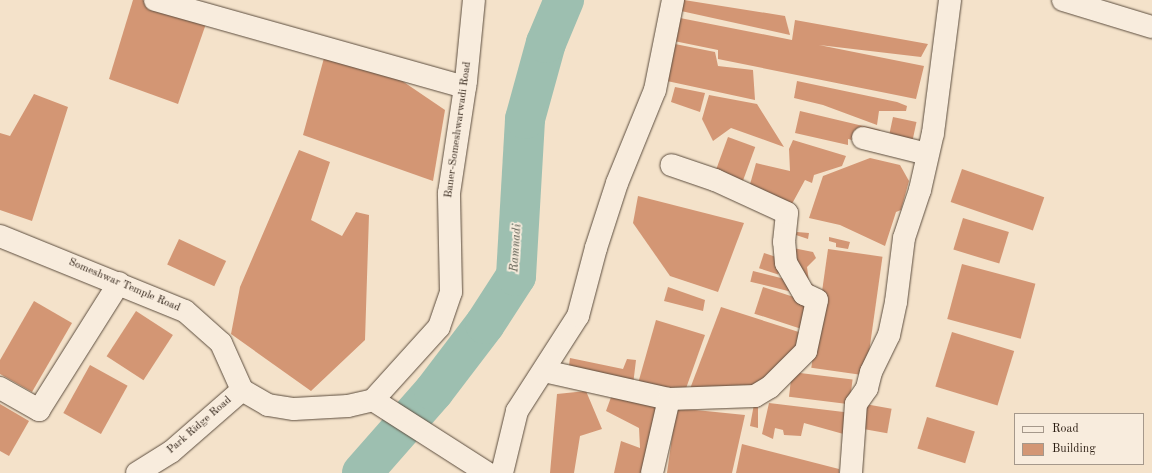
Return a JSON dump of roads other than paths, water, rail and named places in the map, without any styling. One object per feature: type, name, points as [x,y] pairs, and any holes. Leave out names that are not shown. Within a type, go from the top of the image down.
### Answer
[{"type":"street","points":[[155,0],[465,87]]},
{"type":"street","name":"Baner-Someshwarwadi Road","points":[[373,400],[439,327],[451,292],[448,193],[465,87],[474,0]]},
{"type":"street","points":[[502,473],[517,411],[578,316],[596,248],[617,182],[655,90],[673,0]]},
{"type":"street","points":[[852,473],[856,404],[867,388],[871,372],[889,335],[896,302],[904,238],[920,190],[933,133],[950,0]]},
{"type":"street","points":[[1063,0],[1110,16],[1152,27]]},
{"type":"street","points":[[863,138],[927,154]]},
{"type":"street","points":[[544,371],[668,399],[755,396],[770,387],[806,351],[817,300],[804,294],[786,263],[784,242],[787,213],[715,180],[671,165]]},
{"type":"street","name":"Someshwar Temple Road","points":[[0,236],[185,311],[204,326],[221,343],[242,390]]},
{"type":"street","points":[[0,388],[39,410],[119,283]]},
{"type":"street","points":[[242,390],[268,405],[294,409],[348,406],[373,400],[487,473]]},
{"type":"street","name":"Park Ridge Road","points":[[137,473],[171,452],[242,390]]},
{"type":"street","points":[[652,473],[668,399]]},
{"type":"waterway","name":"Ramnadi","points":[[362,473],[434,391],[485,324],[516,276],[525,119],[546,43],[564,0]]}]
